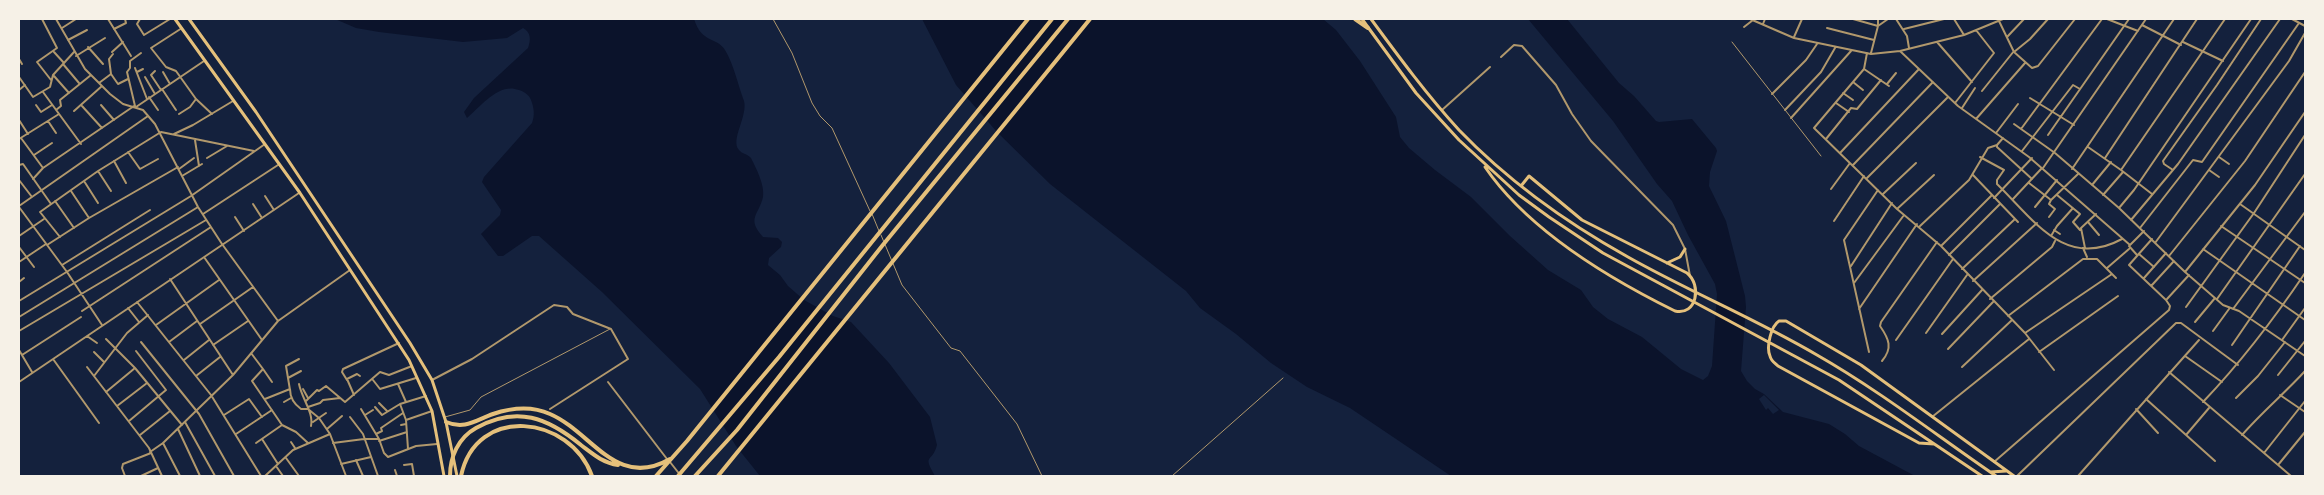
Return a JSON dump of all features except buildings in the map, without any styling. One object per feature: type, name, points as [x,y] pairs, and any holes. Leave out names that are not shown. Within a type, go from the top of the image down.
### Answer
[{"type":"highway","points":[[656,476],[1028,19]]},
{"type":"highway","points":[[679,476],[779,357],[1052,19]]},
{"type":"highway","points":[[695,476],[737,430],[882,246],[1068,19]]},
{"type":"highway","points":[[718,476],[1090,19]]},
{"type":"highway","points":[[1355,19],[1368,28]]},
{"type":"highway","points":[[445,420],[460,426],[503,411],[526,409],[550,414],[581,434],[608,458],[622,465]]},
{"type":"highway","points":[[450,476],[452,457],[460,441],[466,435],[482,425],[514,416],[533,418],[552,424],[602,460],[622,465],[646,468],[662,464],[675,455]]},
{"type":"highway","points":[[460,476],[467,457],[478,442],[503,428],[515,425],[538,427],[569,445],[584,460],[592,476]]},
{"type":"main road","points":[[175,19],[235,99],[300,193],[412,366],[432,411],[444,476]]},
{"type":"main road","points":[[189,19],[216,54],[307,188],[394,318],[432,380],[445,420],[457,476]]},
{"type":"main road","points":[[1362,19],[1416,93],[1481,162],[1514,203],[1573,250],[1622,282],[1675,312],[1684,312],[1692,306],[1697,289],[1690,276],[1582,220],[1529,176],[1521,186]]},
{"type":"main road","points":[[1371,19],[1442,110],[1482,153],[1521,186],[1554,210],[1626,256],[1818,355],[1917,420],[1996,476]]},
{"type":"main road","points":[[1481,162],[1549,217],[1603,252],[1839,380],[1982,476]]},
{"type":"main road","points":[[1666,263],[1676,260],[1685,249]]},
{"type":"main road","points":[[1935,444],[1919,443],[1778,366],[1768,350],[1773,326],[1779,321],[1786,321],[1861,365],[2016,476]]},
{"type":"main road","points":[[1990,472],[2007,471]]},
{"type":"street","points":[[42,19],[57,47],[37,63],[52,80]]},
{"type":"street","points":[[56,19],[76,56],[90,75],[123,104],[135,106],[148,116],[161,132],[191,196],[222,244],[278,321]]},
{"type":"street","points":[[62,28],[76,19]]},
{"type":"street","points":[[108,19],[131,56]]},
{"type":"street","points":[[114,29],[126,23],[125,19]]},
{"type":"street","points":[[140,19],[138,27],[144,35],[170,19]]},
{"type":"street","points":[[773,19],[777,30],[792,53],[812,103],[820,116],[832,128],[841,145],[857,186],[873,217],[902,285],[951,348],[960,351],[1012,418],[1042,476]]},
{"type":"street","points":[[1744,27],[1752,19],[1794,38],[1836,48],[1869,53],[1900,51],[1937,42],[1964,35],[2003,19]]},
{"type":"street","points":[[1762,24],[1765,19]]},
{"type":"street","points":[[1794,38],[1802,19]]},
{"type":"street","points":[[1853,19],[1878,26]]},
{"type":"street","points":[[1878,19],[1878,26],[1864,69],[1814,128],[1897,209],[1920,226],[1950,255],[1992,302],[2025,334],[2054,370]]},
{"type":"street","points":[[1878,26],[1888,19]]},
{"type":"street","points":[[1896,19],[1904,29],[1910,48]]},
{"type":"street","points":[[1904,29],[1944,19]]},
{"type":"street","points":[[1959,19],[1954,20],[1964,35]]},
{"type":"street","points":[[2007,37],[2024,19]]},
{"type":"street","points":[[1982,91],[2014,52],[2037,32],[2048,19]]},
{"type":"street","points":[[1999,21],[2014,52],[2024,63],[2032,68],[2038,66],[2074,19]]},
{"type":"street","points":[[2021,129],[2101,19]]},
{"type":"street","points":[[2107,19],[2138,30]]},
{"type":"street","points":[[2048,135],[2129,19]]},
{"type":"street","points":[[2013,199],[2055,153],[2146,19]]},
{"type":"street","points":[[2072,168],[2174,19]]},
{"type":"street","points":[[2105,158],[2197,19]]},
{"type":"street","points":[[2103,195],[2225,19]]},
{"type":"street","points":[[2119,208],[2138,184],[2206,82],[2223,61],[2251,19]]},
{"type":"street","points":[[2173,170],[2164,164],[2163,161],[2261,19]]},
{"type":"street","points":[[2132,220],[2173,170],[2280,19]]},
{"type":"street","points":[[2292,19],[2305,26]]},
{"type":"street","points":[[2140,228],[2193,160],[2202,162],[2300,22]]},
{"type":"street","points":[[2142,24],[2181,45]]},
{"type":"street","points":[[182,28],[151,47],[166,67],[174,70],[196,99],[212,114]]},
{"type":"street","points":[[1827,28],[1874,40]]},
{"type":"street","points":[[68,40],[87,30]]},
{"type":"street","points":[[1955,103],[1994,53],[1976,30]]},
{"type":"street","points":[[2155,243],[2289,61],[2305,33]]},
{"type":"street","points":[[76,56],[105,38]]},
{"type":"street","points":[[122,42],[108,59],[111,74],[118,84],[128,79]]},
{"type":"street","points":[[1732,42],[1821,156]]},
{"type":"street","points":[[1937,42],[1972,82]]},
{"type":"street","points":[[2183,42],[2223,61]]},
{"type":"street","points":[[1772,94],[1806,60],[1817,44]]},
{"type":"street","points":[[1501,57],[1514,45],[1522,46],[1556,85],[1572,114],[1592,141],[1673,225],[1685,249],[1690,276]]},
{"type":"street","points":[[88,47],[103,64]]},
{"type":"street","points":[[1785,110],[1821,72],[1836,48]]},
{"type":"street","points":[[1791,118],[1851,50]]},
{"type":"street","points":[[53,51],[80,84]]},
{"type":"street","points":[[1900,51],[1955,103],[2032,158],[2130,245]]},
{"type":"street","points":[[19,77],[33,97],[50,87],[53,75],[74,52]]},
{"type":"street","points":[[135,106],[127,72],[130,68],[129,62],[141,53]]},
{"type":"street","points":[[19,59],[22,64]]},
{"type":"street","points":[[33,179],[43,168],[206,60]]},
{"type":"street","points":[[1976,119],[2024,63]]},
{"type":"street","points":[[1442,110],[1490,67]]},
{"type":"street","points":[[135,68],[148,98],[158,110]]},
{"type":"street","points":[[1840,153],[1919,68]]},
{"type":"street","points":[[137,72],[143,69]]},
{"type":"street","points":[[1864,69],[1888,85],[1896,73]]},
{"type":"street","points":[[155,70],[151,75],[176,110]]},
{"type":"street","points":[[163,72],[170,84]]},
{"type":"street","points":[[2169,256],[2245,160],[2305,72]]},
{"type":"street","points":[[99,83],[111,74]]},
{"type":"street","points":[[53,75],[69,93]]},
{"type":"street","points":[[56,110],[61,106],[60,100],[90,75]]},
{"type":"street","points":[[145,77],[155,94]]},
{"type":"street","points":[[1826,140],[1852,108],[1857,109],[1882,80]]},
{"type":"street","points":[[1853,82],[1863,90]]},
{"type":"street","points":[[1853,165],[1933,82]]},
{"type":"street","points":[[19,90],[25,85]]},
{"type":"street","points":[[2022,152],[2072,85],[2081,89]]},
{"type":"street","points":[[74,111],[82,106],[102,86]]},
{"type":"street","points":[[1962,108],[1975,88]]},
{"type":"street","points":[[42,92],[81,144]]},
{"type":"street","points":[[1843,94],[1853,100]]},
{"type":"street","points":[[1867,178],[1948,96]]},
{"type":"street","points":[[2030,98],[2074,126]]},
{"type":"street","points":[[179,114],[190,107],[196,99]]},
{"type":"street","points":[[173,135],[235,99]]},
{"type":"street","points":[[1835,102],[1849,112]]},
{"type":"street","points":[[1996,133],[2018,104]]},
{"type":"street","points":[[36,105],[41,112],[52,105]]},
{"type":"street","points":[[82,106],[102,128]]},
{"type":"street","points":[[101,106],[114,120]]},
{"type":"street","points":[[2185,272],[2261,177],[2305,112]]},
{"type":"street","points":[[43,168],[20,138],[59,114]]},
{"type":"street","points":[[102,326],[75,283],[19,206],[148,116]]},
{"type":"street","points":[[19,120],[28,134]]},
{"type":"street","points":[[48,121],[56,133]]},
{"type":"street","points":[[2014,124],[2055,153],[2119,208],[2185,272],[2216,299],[2250,318],[2305,356]]},
{"type":"street","points":[[71,130],[76,126]]},
{"type":"street","points":[[60,237],[40,213],[98,171],[161,132],[254,152]]},
{"type":"street","points":[[2186,307],[2254,213],[2305,135]]},
{"type":"street","points":[[1920,226],[1972,174],[1989,146],[1996,145],[2003,138]]},
{"type":"street","points":[[195,140],[198,166]]},
{"type":"street","points":[[34,155],[52,142]]},
{"type":"street","points":[[19,302],[191,196],[265,143]]},
{"type":"street","points":[[1996,145],[2032,179]]},
{"type":"street","points":[[207,158],[226,146]]},
{"type":"street","points":[[2087,147],[2111,162],[2152,194]]},
{"type":"street","points":[[128,152],[140,169],[158,159]]},
{"type":"street","points":[[2219,157],[2229,164]]},
{"type":"street","points":[[19,262],[89,218],[194,158]]},
{"type":"street","points":[[1980,158],[2004,170],[1997,183],[2055,240],[2073,248],[2084,248],[2110,244],[2122,239]]},
{"type":"street","points":[[1994,198],[2032,158]]},
{"type":"street","points":[[114,161],[126,183]]},
{"type":"street","points":[[1831,189],[1850,162]]},
{"type":"street","points":[[2092,185],[2111,162]]},
{"type":"street","points":[[19,165],[23,163],[51,204]]},
{"type":"street","points":[[1883,194],[1916,163]]},
{"type":"street","points":[[182,176],[202,164]]},
{"type":"street","points":[[203,214],[280,164]]},
{"type":"street","points":[[2209,170],[2219,178]]},
{"type":"street","points":[[98,171],[111,191]]},
{"type":"street","points":[[1972,174],[2018,222]]},
{"type":"street","points":[[2049,217],[2054,209],[2049,204],[2051,200],[2078,174]]},
{"type":"street","points":[[2195,322],[2216,299],[2305,174]]},
{"type":"street","points":[[1897,209],[1934,175]]},
{"type":"street","points":[[1834,221],[1864,176]]},
{"type":"street","points":[[19,180],[32,197]]},
{"type":"street","points":[[2035,207],[2057,180]]},
{"type":"street","points":[[84,181],[98,203]]},
{"type":"street","points":[[2028,183],[2051,200]]},
{"type":"street","points":[[1869,352],[1844,241],[1878,189]]},
{"type":"street","points":[[70,191],[89,218]]},
{"type":"street","points":[[19,382],[300,193]]},
{"type":"street","points":[[1941,246],[1992,195]]},
{"type":"street","points":[[2057,195],[2080,214],[2073,222],[2085,240],[2084,248],[2087,258]]},
{"type":"street","points":[[265,196],[274,210]]},
{"type":"street","points":[[55,201],[74,228]]},
{"type":"street","points":[[1850,267],[1892,203]]},
{"type":"street","points":[[2239,203],[2305,249]]},
{"type":"street","points":[[253,204],[262,218]]},
{"type":"street","points":[[1950,255],[2000,204]]},
{"type":"street","points":[[19,317],[198,207]]},
{"type":"street","points":[[2051,236],[2072,208]]},
{"type":"street","points":[[62,265],[150,210]]},
{"type":"street","points":[[2233,309],[2305,212]]},
{"type":"street","points":[[1854,284],[1904,214]]},
{"type":"street","points":[[2080,230],[2096,214]]},
{"type":"street","points":[[235,217],[244,231]]},
{"type":"street","points":[[19,236],[44,218]]},
{"type":"street","points":[[1962,268],[2015,219]]},
{"type":"street","points":[[19,331],[206,220]]},
{"type":"street","points":[[2088,222],[2099,235]]},
{"type":"street","points":[[1973,281],[2037,223]]},
{"type":"street","points":[[1859,309],[1917,224]]},
{"type":"street","points":[[2221,226],[2305,284]]},
{"type":"street","points":[[82,310],[211,227]]},
{"type":"street","points":[[2054,230],[2060,234]]},
{"type":"street","points":[[2107,268],[2129,249],[2130,245],[2144,231]]},
{"type":"street","points":[[1994,462],[2166,313],[2170,306],[2166,300],[2129,265],[2152,239]]},
{"type":"street","points":[[1990,299],[2052,247],[2055,240]]},
{"type":"street","points":[[1882,361],[1889,352],[1889,348],[1888,336],[1880,326],[1881,322],[1937,242]]},
{"type":"street","points":[[2232,345],[2300,246]]},
{"type":"street","points":[[19,247],[34,267]]},
{"type":"street","points":[[2129,249],[2154,267]]},
{"type":"street","points":[[2203,249],[2305,320]]},
{"type":"street","points":[[2144,278],[2166,253]]},
{"type":"street","points":[[204,257],[262,340]]},
{"type":"street","points":[[2008,316],[2078,261],[2087,258],[2097,259],[2116,278]]},
{"type":"street","points":[[1896,340],[1953,260]]},
{"type":"street","points":[[2151,286],[2174,261]]},
{"type":"street","points":[[125,476],[122,468],[124,463],[150,453],[163,443],[233,375],[278,321],[350,270]]},
{"type":"street","points":[[2203,402],[2238,365],[2266,330],[2305,273]]},
{"type":"street","points":[[2025,334],[2112,274]]},
{"type":"street","points":[[1926,333],[1968,275]]},
{"type":"street","points":[[2166,300],[2189,275]]},
{"type":"street","points":[[19,282],[24,278]]},
{"type":"street","points":[[156,325],[185,302],[220,279]]},
{"type":"street","points":[[170,280],[233,375]]},
{"type":"street","points":[[200,324],[253,287]]},
{"type":"street","points":[[1942,334],[1982,290]]},
{"type":"street","points":[[2039,352],[2118,296]]},
{"type":"street","points":[[137,302],[211,395],[263,476],[296,449],[330,434]]},
{"type":"street","points":[[1948,349],[1992,302]]},
{"type":"street","points":[[432,380],[472,359],[554,305],[567,307],[572,314],[611,329],[628,358],[627,361],[550,409]]},
{"type":"street","points":[[128,308],[139,322]]},
{"type":"street","points":[[2213,331],[2230,308]]},
{"type":"street","points":[[2236,398],[2258,376],[2305,308]]},
{"type":"street","points":[[94,376],[139,322],[148,315]]},
{"type":"street","points":[[22,355],[81,316]]},
{"type":"street","points":[[169,342],[197,320]]},
{"type":"street","points":[[1962,367],[2012,320]]},
{"type":"street","points":[[213,345],[248,321]]},
{"type":"street","points":[[2016,476],[2176,324],[2181,323],[2200,339],[2238,365]]},
{"type":"street","points":[[445,420],[470,410],[483,397],[611,329]]},
{"type":"street","points":[[87,336],[97,343]]},
{"type":"street","points":[[106,339],[134,368],[182,425]]},
{"type":"street","points":[[184,360],[210,339]]},
{"type":"street","points":[[1932,417],[2029,339]]},
{"type":"street","points":[[2078,476],[2200,339]]},
{"type":"street","points":[[2278,376],[2305,341]]},
{"type":"street","points":[[141,342],[196,411],[234,476]]},
{"type":"street","points":[[354,395],[342,372],[343,369],[398,343]]},
{"type":"street","points":[[19,350],[32,373]]},
{"type":"street","points":[[128,421],[166,390],[136,351]]},
{"type":"street","points":[[94,352],[104,362]]},
{"type":"street","points":[[251,353],[272,382]]},
{"type":"street","points":[[196,376],[221,356]]},
{"type":"street","points":[[2185,356],[2222,382]]},
{"type":"street","points":[[54,358],[99,423]]},
{"type":"street","points":[[299,359],[286,366],[291,398],[301,409],[308,408],[323,400],[340,398]]},
{"type":"street","points":[[307,400],[317,390],[320,391],[326,386],[345,402],[373,380],[373,377],[380,372],[388,375],[412,366]]},
{"type":"street","points":[[87,367],[140,436],[162,476]]},
{"type":"street","points":[[106,392],[134,368]]},
{"type":"street","points":[[263,369],[252,380],[282,425],[296,432],[308,443]]},
{"type":"street","points":[[288,378],[301,371]]},
{"type":"street","points":[[2242,434],[2305,371]]},
{"type":"street","points":[[2169,372],[2291,476]]},
{"type":"street","points":[[347,380],[356,375],[360,376]]},
{"type":"street","points":[[373,380],[379,389],[418,377]]},
{"type":"street","points":[[1172,476],[1283,378]]},
{"type":"street","points":[[608,382],[679,476]]},
{"type":"street","points":[[117,406],[147,383]]},
{"type":"street","points":[[299,384],[307,400]]},
{"type":"street","points":[[398,384],[406,402]]},
{"type":"street","points":[[364,386],[367,390]]},
{"type":"street","points":[[303,389],[313,422],[312,426]]},
{"type":"street","points":[[264,399],[290,390]]},
{"type":"street","points":[[2280,395],[2305,412]]},
{"type":"street","points":[[365,415],[374,409],[382,415],[400,404],[426,396]]},
{"type":"street","points":[[284,402],[291,398]]},
{"type":"street","points":[[224,415],[249,399],[262,417]]},
{"type":"street","points":[[2146,399],[2215,460]]},
{"type":"street","points":[[2264,453],[2305,401]]},
{"type":"street","points":[[379,403],[387,411]]},
{"type":"street","points":[[400,404],[406,420],[408,449]]},
{"type":"street","points":[[2186,435],[2210,407]]},
{"type":"street","points":[[308,408],[319,418],[330,434],[346,476]]},
{"type":"street","points":[[362,409],[379,440],[384,454],[388,457],[416,446],[439,444]]},
{"type":"street","points":[[2136,409],[2158,433]]},
{"type":"street","points":[[236,434],[272,410]]},
{"type":"street","points":[[140,436],[170,411]]},
{"type":"street","points":[[406,420],[432,411]]},
{"type":"street","points":[[313,422],[326,413]]},
{"type":"street","points":[[376,434],[382,431],[381,428],[391,420],[403,413]]},
{"type":"street","points":[[326,428],[342,416]]},
{"type":"street","points":[[350,417],[360,427],[378,476]]},
{"type":"street","points":[[185,422],[214,476]]},
{"type":"street","points":[[401,425],[406,424]]},
{"type":"street","points":[[256,443],[282,425]]},
{"type":"street","points":[[178,429],[200,476]]},
{"type":"street","points":[[333,443],[364,439],[379,440],[407,432]]},
{"type":"street","points":[[2278,465],[2305,432]]},
{"type":"street","points":[[262,439],[283,476]]},
{"type":"street","points":[[291,442],[296,449]]},
{"type":"street","points":[[163,443],[180,476]]},
{"type":"street","points":[[341,464],[371,457]]},
{"type":"street","points":[[286,458],[299,476]]},
{"type":"street","points":[[356,460],[363,476]]},
{"type":"street","points":[[404,465],[412,464],[414,476]]},
{"type":"street","points":[[141,476],[158,468]]},
{"type":"street","points":[[395,470],[397,476]]},
{"type":"water","points":[[335,19],[694,19],[697,27],[705,36],[725,50],[744,101],[744,114],[738,134],[737,146],[740,151],[751,158],[763,187],[763,197],[755,217],[755,225],[763,237],[778,238],[782,242],[781,247],[769,258],[768,265],[804,300],[833,316],[851,322],[889,363],[930,417],[937,445],[929,459],[929,464],[935,476],[760,476],[736,446],[700,389],[602,292],[539,236],[532,236],[503,256],[498,256],[481,234],[500,215],[501,210],[482,182],[484,177],[532,123],[533,106],[526,94],[512,88],[504,89],[491,96],[467,118],[464,112],[474,98],[528,48],[530,36],[526,30],[523,28],[507,38],[463,42],[356,28]]},
{"type":"water","points":[[922,19],[1323,19],[1336,30],[1360,61],[1396,117],[1400,137],[1409,148],[1471,197],[1548,270],[1581,290],[1593,307],[1608,319],[1642,337],[1681,369],[1703,380],[1708,376],[1712,366],[1717,294],[1715,284],[1672,201],[1657,184],[1613,121],[1528,19],[1567,19],[1619,83],[1634,96],[1656,121],[1692,119],[1716,148],[1717,151],[1710,172],[1709,186],[1726,221],[1745,296],[1746,307],[1741,371],[1747,381],[1783,412],[1829,424],[1859,446],[1915,476],[1451,476],[1350,408],[1307,387],[1271,363],[1200,308],[1186,291],[1050,184],[997,132],[956,85]]},
{"type":"pier","points":[[1764,395],[1779,410],[1773,414],[1768,408],[1766,410],[1759,399]]}]
